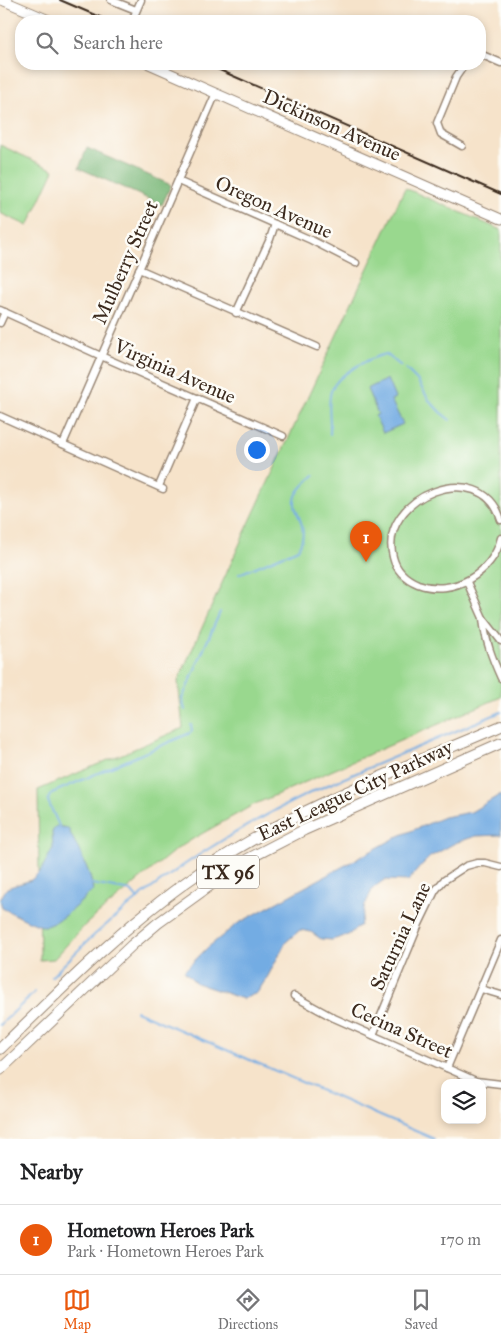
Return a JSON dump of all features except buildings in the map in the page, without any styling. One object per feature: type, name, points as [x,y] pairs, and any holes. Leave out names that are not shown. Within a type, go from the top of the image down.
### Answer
[{"type":"main road","name":"East League City Parkway","points":[[1,1047],[138,920],[170,894],[211,865],[303,812],[501,726]]},
{"type":"main road","name":"East League City Parkway","points":[[0,1070],[132,945],[158,923],[244,861],[304,830],[501,743]]},
{"type":"street","points":[[2,0],[37,15]]},
{"type":"street","points":[[111,0],[136,10]]},
{"type":"street","points":[[134,15],[141,0]]},
{"type":"street","points":[[486,57],[501,63]]},
{"type":"street","name":"Dickinson Avenue","points":[[162,70],[501,219]]},
{"type":"street","points":[[461,70],[456,77],[437,123],[441,134],[462,146]]},
{"type":"street","name":"Mulberry Street","points":[[63,444],[216,94]]},
{"type":"street","name":"Oregon Avenue","points":[[178,181],[311,240],[356,263]]},
{"type":"street","points":[[236,313],[275,224]]},
{"type":"street","points":[[139,269],[317,347]]},
{"type":"street","points":[[0,323],[3,311]]},
{"type":"street","name":"Virginia Avenue","points":[[3,311],[284,436]]},
{"type":"street","points":[[0,416],[161,487],[197,398]]},
{"type":"street","points":[[501,520],[496,508],[478,490],[457,487],[439,490],[420,498],[400,516],[395,524],[391,545],[392,555],[396,565],[413,582],[430,587],[449,587],[467,582],[484,568],[497,552],[501,538]]},
{"type":"street","points":[[467,582],[483,618],[501,641]]},
{"type":"street","points":[[483,618],[488,647],[501,676]]},
{"type":"street","name":"Saturnia Lane","points":[[373,1035],[419,924],[435,891],[443,881],[466,866],[485,863],[501,867]]},
{"type":"street","points":[[447,1068],[501,940]]},
{"type":"street","points":[[481,989],[501,995]]},
{"type":"street","name":"Cecina Street","points":[[294,996],[334,1018],[476,1081],[501,1084]]},
{"type":"green space","points":[[0,145],[54,170],[28,226],[0,213]]},
{"type":"green space","points":[[87,148],[171,185],[162,205],[79,168]]},
{"type":"green space","points":[[405,188],[501,230],[501,697],[255,804],[196,837],[174,851],[86,924],[54,959],[40,960],[38,790],[183,728],[178,681]]},
{"type":"water","points":[[387,379],[395,398],[391,400],[403,424],[383,433],[375,416],[378,414],[367,389]]},
{"type":"water","points":[[501,794],[501,835],[476,836],[455,843],[430,857],[408,881],[384,880],[373,888],[365,905],[360,926],[348,935],[332,940],[321,939],[311,932],[300,930],[286,942],[257,993],[243,999],[196,983],[184,971],[207,948],[237,924],[399,836],[444,817],[471,812]]},
{"type":"water","points":[[56,826],[68,828],[86,866],[93,890],[61,918],[42,926],[2,908],[0,899],[7,888],[31,880],[40,872],[53,848],[52,832]]},
{"type":"waterway","points":[[330,434],[330,396],[334,385],[340,379],[363,363],[386,354],[401,366]]},
{"type":"waterway","points":[[406,369],[417,380],[429,400],[450,420]]},
{"type":"waterway","points":[[239,574],[298,549],[302,541],[303,532],[295,500],[299,490],[314,475]]},
{"type":"waterway","points":[[185,710],[182,699],[220,612]]},
{"type":"waterway","points":[[51,977],[91,937],[130,905],[206,850],[233,834],[316,790],[501,712]]},
{"type":"waterway","points":[[60,828],[48,801],[52,793],[190,733],[192,731],[191,725]]},
{"type":"waterway","points":[[92,884],[131,891],[138,899]]},
{"type":"waterway","points":[[0,1025],[35,992]]},
{"type":"waterway","points":[[136,1011],[434,1139]]},
{"type":"railway","points":[[60,0],[95,15]]},
{"type":"railway","points":[[220,70],[501,194]]},
{"type":"place","name":"Hometown Heroes Park","points":[[366,562]]}]
